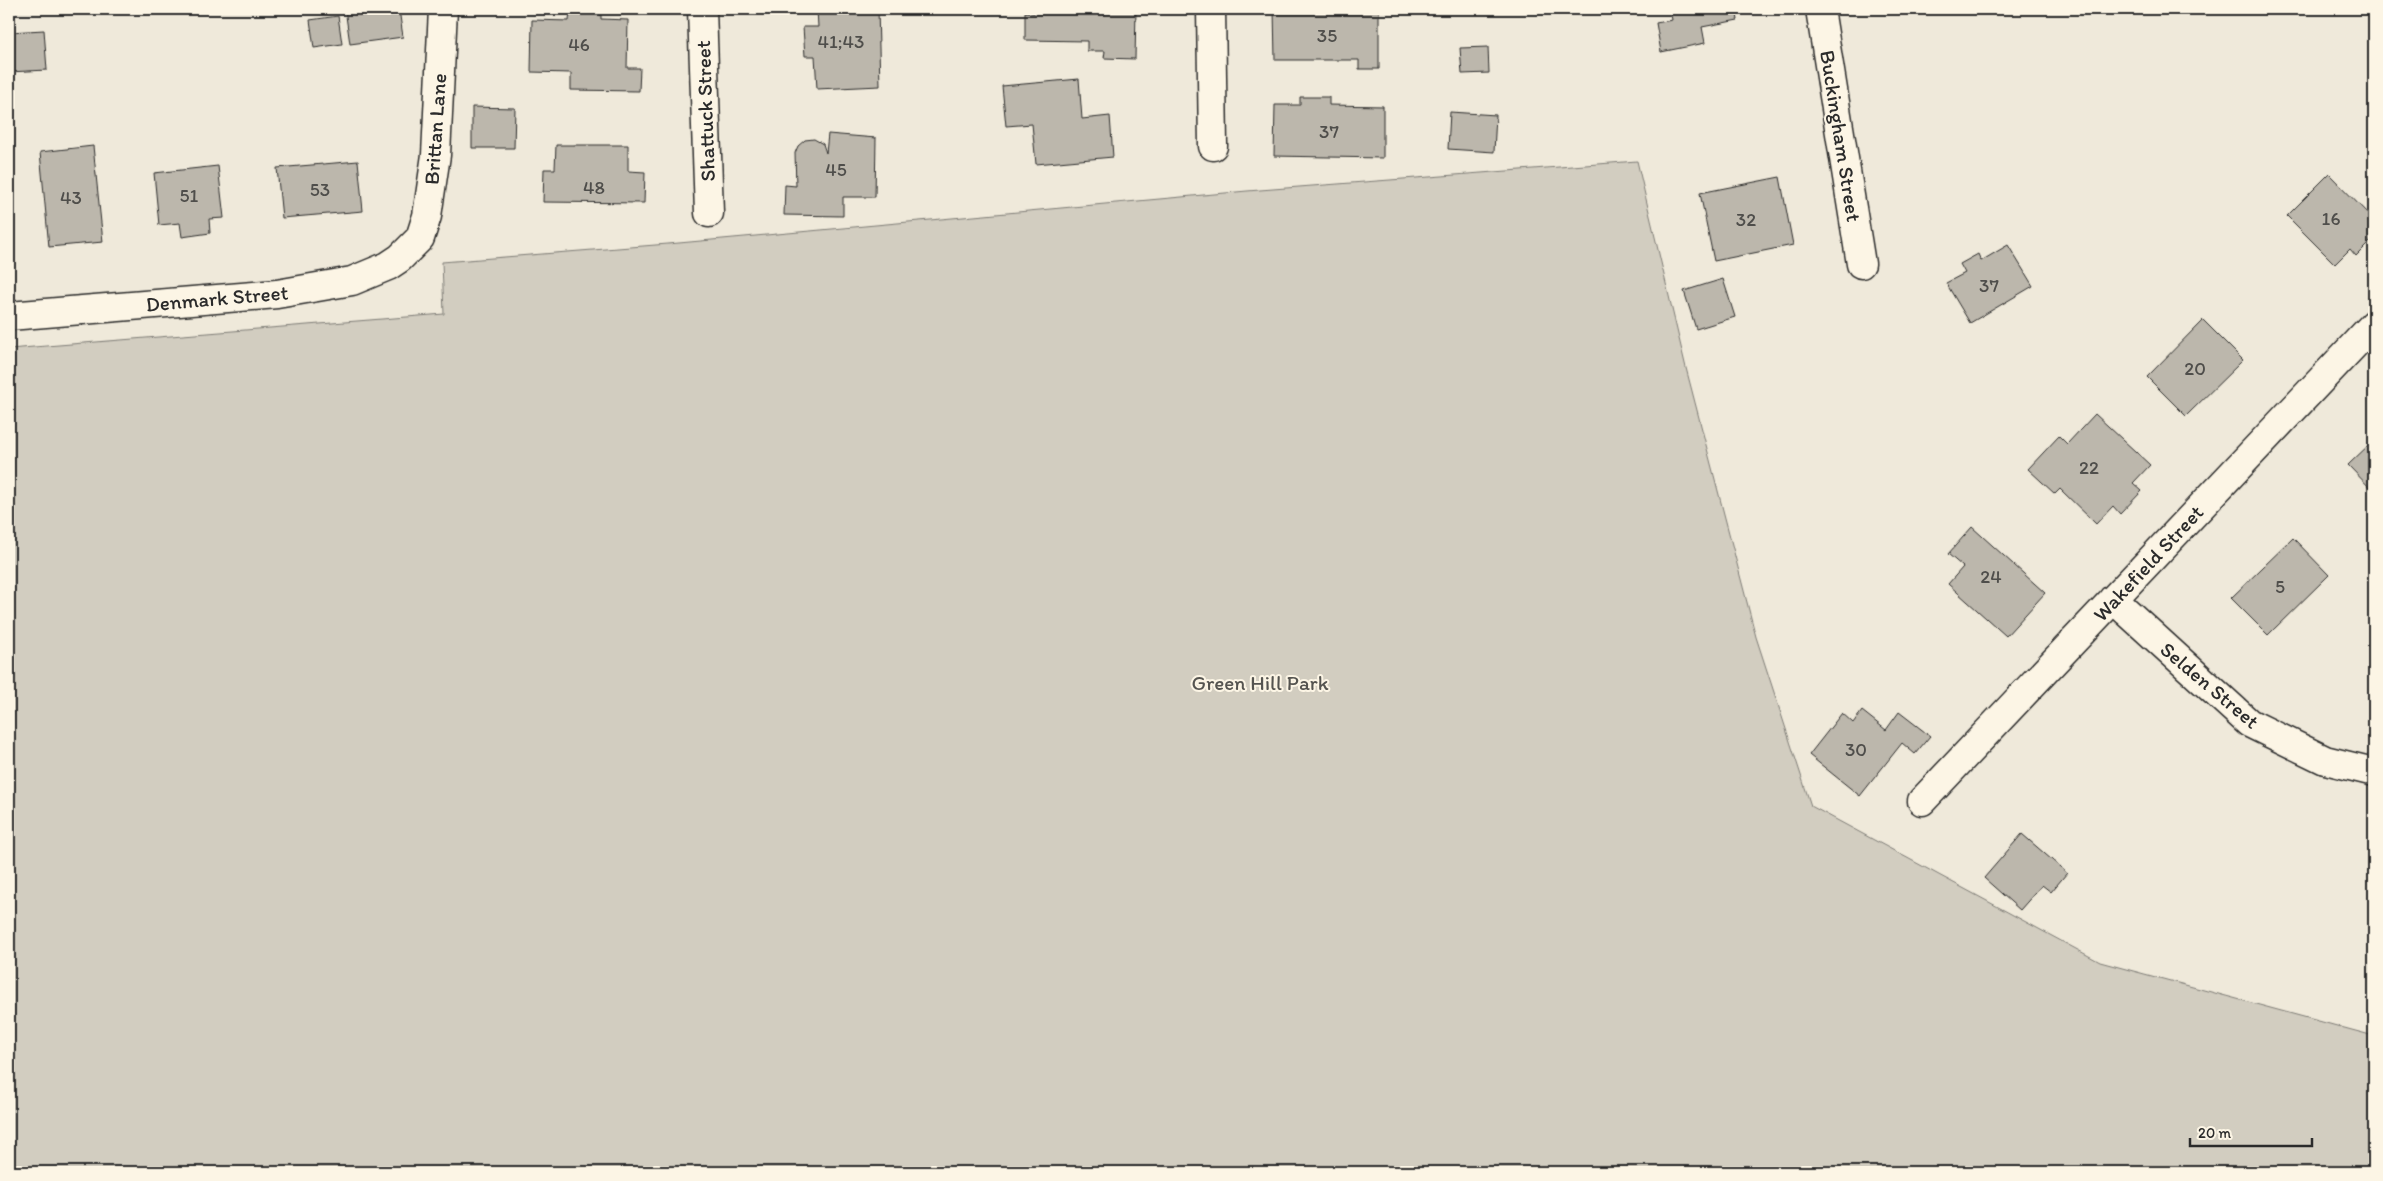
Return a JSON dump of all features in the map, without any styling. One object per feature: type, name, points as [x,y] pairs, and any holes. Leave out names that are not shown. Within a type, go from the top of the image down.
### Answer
[{"type":"street","name":"Brittan Lane","points":[[414,246],[424,227],[434,169],[443,9]]},
{"type":"street","name":"Shattuck Street","points":[[702,9],[709,213]]},
{"type":"street","points":[[1211,9],[1213,146]]},
{"type":"street","name":"Buckingham Street","points":[[1820,9],[1861,264]]},
{"type":"street","name":"Denmark Street","points":[[9,316],[250,297],[339,284],[388,266],[414,246]]},
{"type":"street","name":"Wakefield Street","points":[[1922,801],[2374,324]]},
{"type":"street","name":"Selden Street","points":[[2113,600],[2250,723],[2325,760],[2374,772]]},
{"type":"green space","name":"Green Hill Park","points":[[1637,161],[1686,368],[1756,637],[1811,806],[2100,962],[2374,1036],[2374,1172],[9,1172],[9,349],[444,314],[442,262],[668,244],[1247,191]]},
{"type":"building","points":[[143,9],[167,9],[167,12],[143,14]]},
{"type":"building","points":[[345,9],[399,9],[403,37],[350,44]]},
{"type":"building","points":[[817,9],[878,9],[880,86],[817,89],[815,56],[805,56],[803,27],[818,27]]},
{"type":"building","points":[[1034,9],[1136,9],[1135,59],[1104,58],[1105,51],[1087,51],[1087,41],[1025,40],[1025,12],[1034,13]]},
{"type":"building","points":[[1274,9],[1379,9],[1379,69],[1359,69],[1359,60],[1275,60]]},
{"type":"building","points":[[1670,9],[1736,9],[1738,20],[1702,27],[1705,43],[1661,52],[1656,23],[1672,20]]},
{"type":"building","points":[[570,11],[601,12],[601,19],[628,20],[627,68],[640,68],[639,91],[571,90],[571,73],[531,72],[532,20],[569,21]]},
{"type":"building","points":[[338,16],[342,44],[314,48],[310,20]]},
{"type":"building","points":[[44,30],[47,70],[9,72],[9,32]]},
{"type":"building","points":[[1488,47],[1489,73],[1462,74],[1460,48]]},
{"type":"building","points":[[1079,79],[1082,119],[1110,116],[1113,157],[1036,164],[1032,124],[1006,126],[1002,86]]},
{"type":"building","points":[[1300,97],[1329,97],[1329,105],[1383,106],[1383,158],[1274,156],[1275,105],[1300,105]]},
{"type":"building","points":[[472,107],[515,108],[514,148],[472,148]]},
{"type":"building","points":[[1450,112],[1496,115],[1494,152],[1448,149]]},
{"type":"building","points":[[828,134],[876,138],[875,197],[843,197],[843,216],[784,215],[785,185],[796,186],[795,153],[798,146],[805,140],[814,139],[823,144],[826,153]]},
{"type":"building","points":[[556,145],[628,145],[628,171],[645,172],[644,203],[543,202],[544,169],[555,169]]},
{"type":"building","points":[[93,146],[103,242],[49,247],[40,152]]},
{"type":"building","points":[[358,161],[363,211],[282,218],[277,168]]},
{"type":"building","points":[[218,166],[224,218],[209,219],[210,233],[182,237],[180,223],[159,225],[154,173]]},
{"type":"building","points":[[2329,174],[2374,220],[2374,238],[2356,256],[2350,249],[2335,264],[2287,216]]},
{"type":"building","points":[[1780,177],[1793,245],[1714,261],[1700,193]]},
{"type":"building","points":[[2008,245],[2033,286],[1970,323],[1946,283],[1965,273],[1960,264],[1978,254],[1981,261]]},
{"type":"building","points":[[1723,279],[1735,317],[1696,329],[1684,291]]},
{"type":"building","points":[[2203,320],[2243,360],[2186,416],[2147,377]]},
{"type":"building","points":[[2095,414],[2150,465],[2133,483],[2142,491],[2120,514],[2113,506],[2096,524],[2060,489],[2055,494],[2028,469],[2059,436],[2067,444]]},
{"type":"building","points":[[2374,440],[2374,492],[2348,465]]},
{"type":"building","points":[[1972,527],[2045,593],[2006,636],[1948,584],[1963,567],[1948,554]]},
{"type":"building","points":[[2293,538],[2329,575],[2268,635],[2231,598]]},
{"type":"building","points":[[1862,711],[1886,730],[1899,712],[1930,736],[1915,754],[1902,743],[1860,796],[1809,755],[1842,713],[1853,723]]},
{"type":"building","points":[[2022,834],[2067,873],[2051,892],[2042,885],[2020,910],[1984,878]]}]
